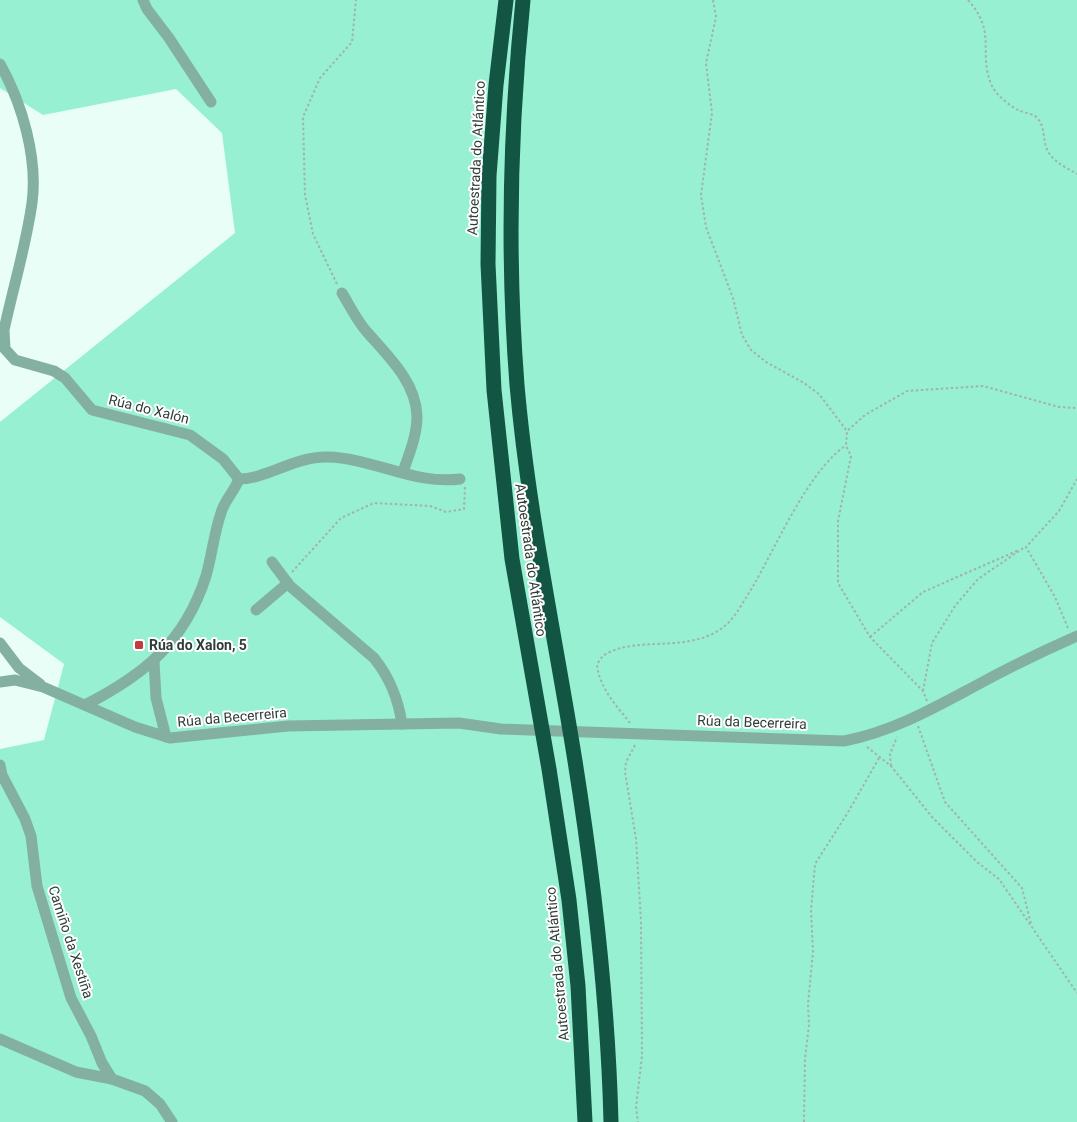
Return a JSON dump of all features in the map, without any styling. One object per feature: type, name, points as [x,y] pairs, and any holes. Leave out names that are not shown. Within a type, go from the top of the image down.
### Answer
[{"type":"highway","name":"Autoestrada do Atlántico","points":[[506,0],[496,85],[489,176],[488,264],[494,390],[512,559],[549,769],[569,900],[578,986],[585,1122]]},
{"type":"highway","name":"Autoestrada do Atlántico","points":[[523,0],[512,138],[512,289],[518,387],[529,483],[576,764],[601,948],[609,1039],[611,1122]]},
{"type":"street","points":[[144,0],[147,10],[169,38],[211,102]]},
{"type":"street","name":"Rúa do Xalón","points":[[0,64],[13,87],[26,127],[33,178],[32,203],[4,330],[5,349],[15,360],[54,371],[65,378],[92,410],[190,434],[223,459],[239,480]]},
{"type":"street","points":[[342,293],[366,331],[385,350],[414,397],[417,416],[415,438],[403,472]]},
{"type":"street","points":[[85,706],[113,691],[164,652],[189,614],[205,576],[221,511],[235,490],[239,480],[250,479],[278,467],[326,457],[358,460],[444,482],[460,479]]},
{"type":"street","points":[[272,562],[287,581],[374,658],[385,672],[398,699],[402,724]]},
{"type":"street","points":[[256,610],[287,581]]},
{"type":"street","name":"Rúa da Becerreira","points":[[0,682],[15,680],[44,687],[135,727],[166,736],[288,726],[459,723],[501,729],[612,731],[844,741],[868,736],[917,717],[1031,656],[1075,637]]},
{"type":"street","name":"Rúa da Becerreira","points":[[0,643],[19,668],[44,687]]},
{"type":"street","points":[[154,661],[156,698],[166,736]]},
{"type":"street","name":"Camiño da Xestiña","points":[[1,772],[25,819],[31,836],[37,886],[71,998],[91,1036],[102,1063],[112,1079]]},
{"type":"street","points":[[0,1039],[76,1072],[112,1079],[145,1091],[160,1104],[172,1122]]},
{"type":"path","points":[[342,293],[313,234],[306,195],[303,117],[320,78],[352,42],[356,0]]},
{"type":"path","points":[[713,0],[716,17],[706,63],[712,113],[701,195],[706,227],[733,298],[742,336],[751,350],[766,362],[804,383],[818,394],[847,431],[846,446],[852,456],[838,521],[838,583],[870,637],[923,691],[930,710]]},
{"type":"path","points":[[968,0],[979,12],[985,26],[988,72],[992,88],[1018,110],[1036,116],[1041,124],[1050,154],[1058,163],[1077,174]]},
{"type":"path","points":[[847,431],[865,415],[907,391],[983,386],[1059,407],[1077,408]]},
{"type":"path","points":[[638,1122],[636,1107],[642,1041],[641,921],[636,839],[625,772],[626,762],[641,733],[608,695],[598,677],[597,666],[604,655],[618,648],[686,642],[707,636],[726,625],[744,602],[795,508],[832,455],[846,446]]},
{"type":"path","points":[[287,581],[341,518],[374,503],[430,506],[446,512],[464,509],[466,498],[465,484],[460,479]]},
{"type":"path","points":[[923,691],[932,643],[955,606],[978,579],[1026,547],[1059,511],[1077,479]]},
{"type":"path","points":[[870,637],[923,592],[1026,547]]},
{"type":"path","points":[[1026,547],[1055,597],[1075,637]]},
{"type":"path","points":[[917,717],[920,734],[945,802],[969,831],[1010,872],[1022,888],[1032,926]]},
{"type":"path","points":[[891,766],[890,754],[905,722]]},
{"type":"path","points":[[856,738],[891,766],[932,817],[977,862],[999,880],[1077,993]]},
{"type":"path","points":[[804,1122],[805,1059],[813,952],[811,910],[814,864],[847,814],[879,758]]},
{"type":"green space","points":[[0,0],[1077,0],[1077,1122],[0,1122],[0,749],[44,740],[64,664],[0,617],[0,422],[235,233],[222,133],[176,89],[43,115],[0,88]]},
{"type":"place","name":"Rúa do Xalon, 5","points":[[139,645]]}]
